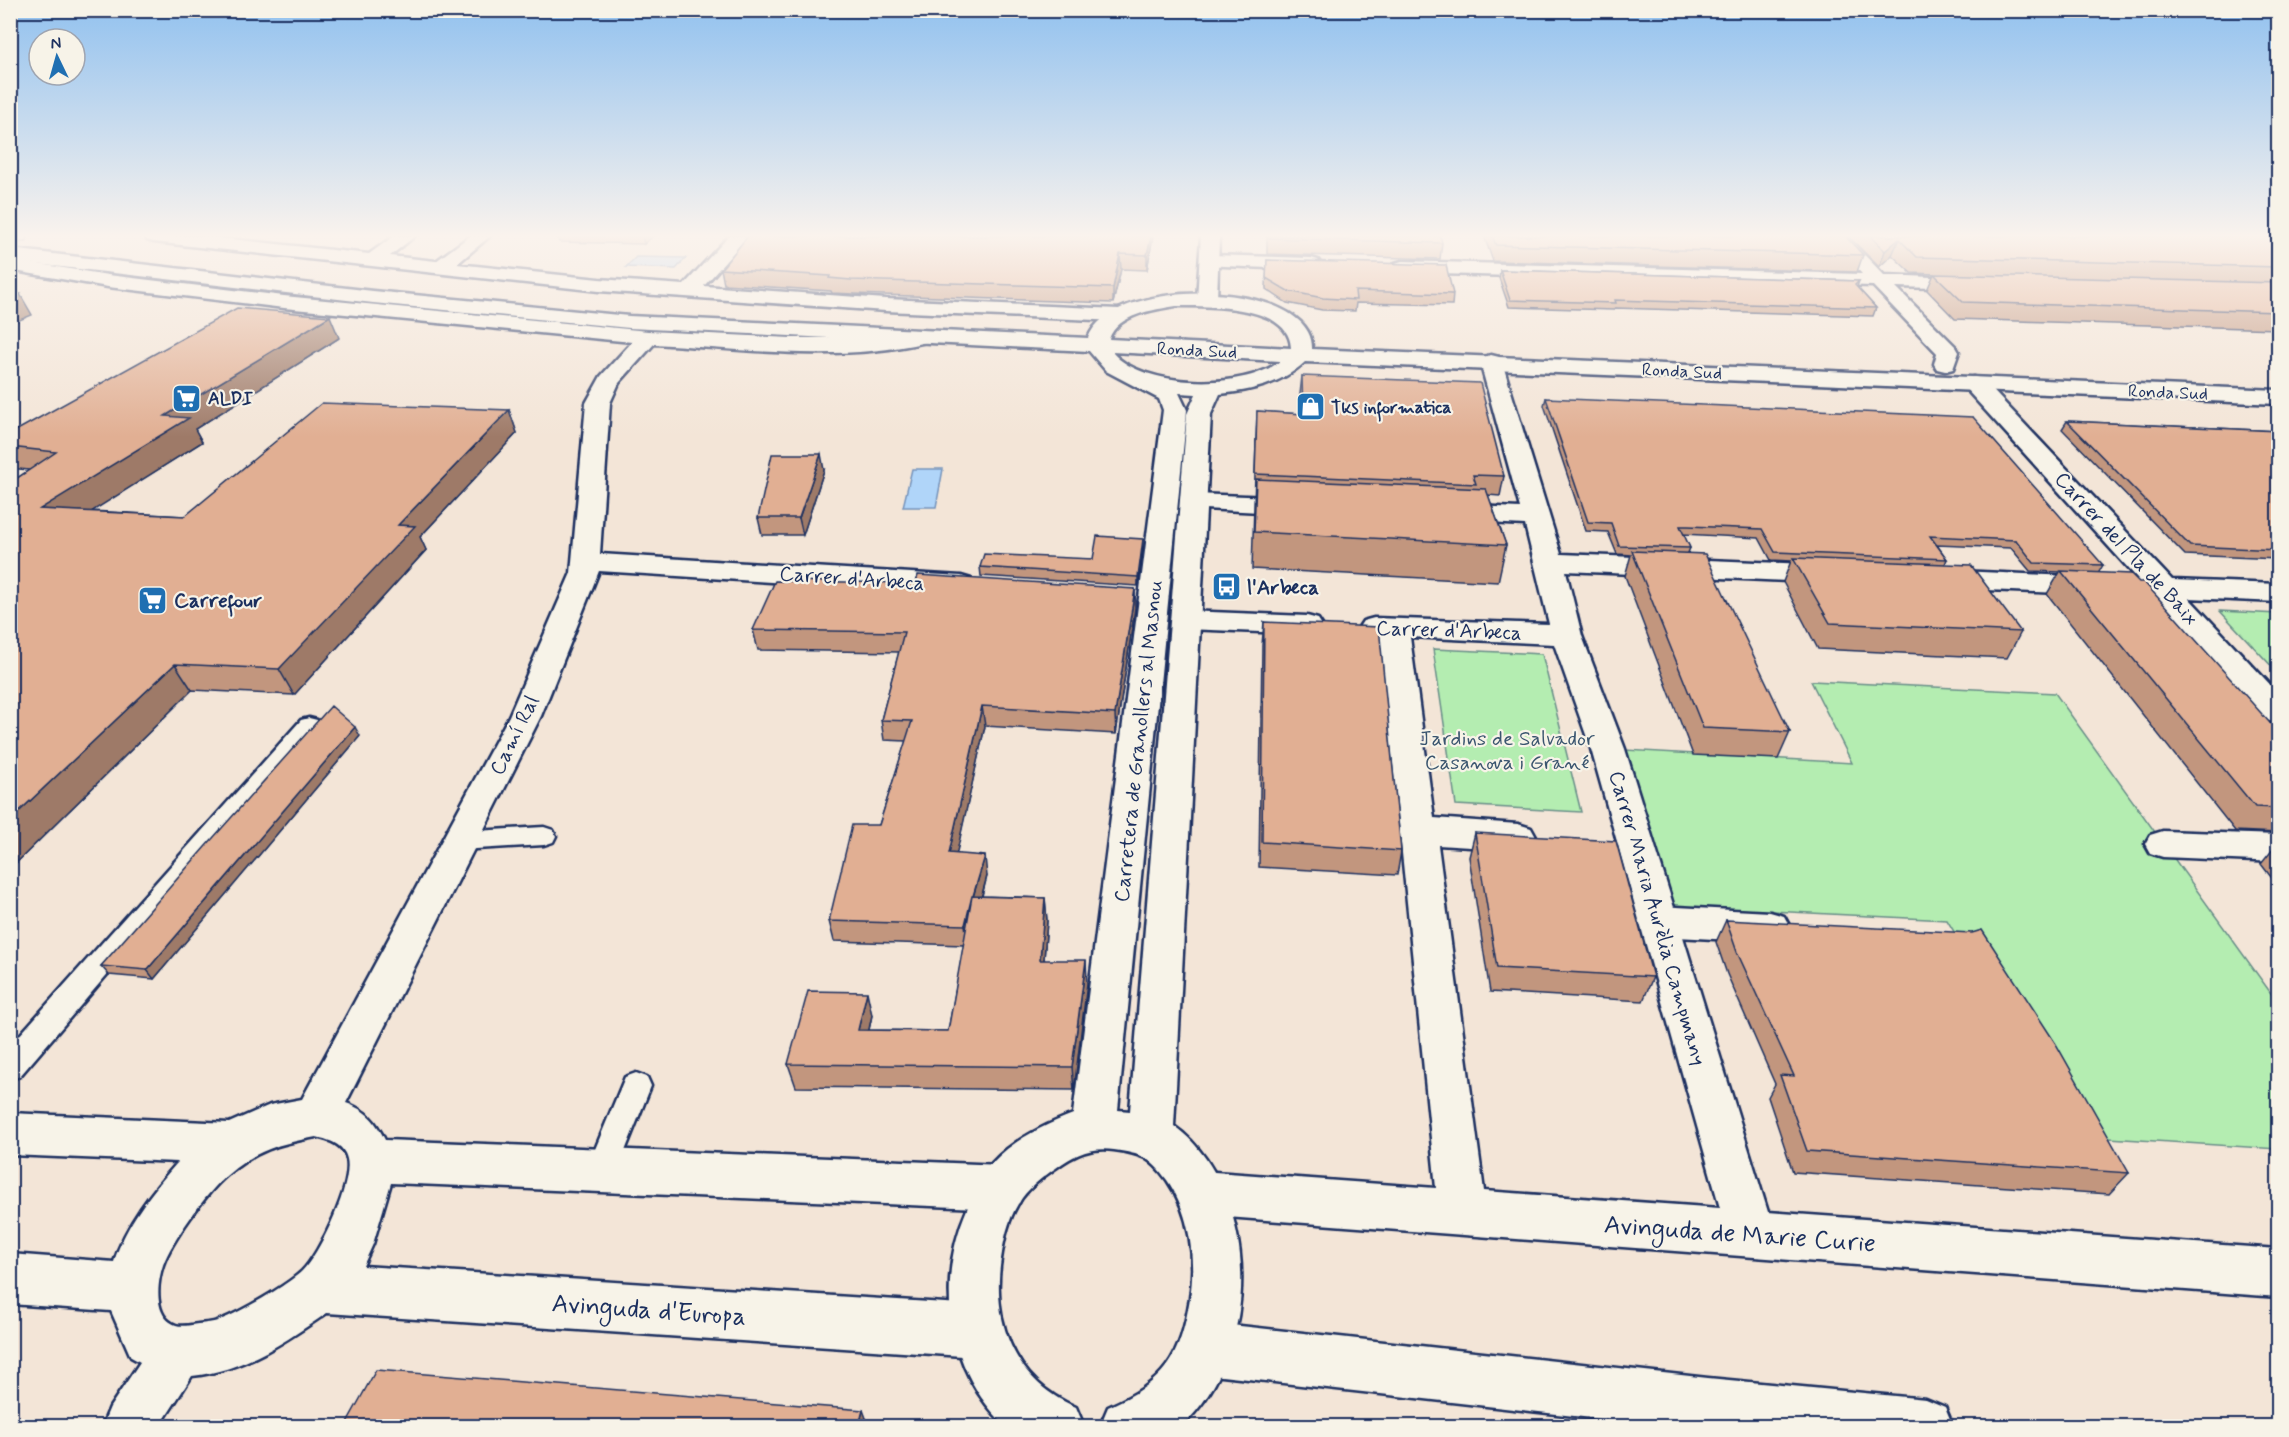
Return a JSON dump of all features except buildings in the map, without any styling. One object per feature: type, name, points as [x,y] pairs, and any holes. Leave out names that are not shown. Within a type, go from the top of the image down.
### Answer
[{"type":"street","points":[[294,303],[648,337],[792,345],[850,345],[918,337]]},
{"type":"street","name":"Ronda Sud","points":[[435,303],[629,322],[918,337],[1106,330]]},
{"type":"street","name":"Ronda Sud","points":[[602,303],[1106,330],[1491,362],[2278,397]]},
{"type":"street","points":[[856,303],[1106,330],[1152,304],[1165,303]]},
{"type":"street","points":[[1106,330],[1106,360],[1134,377],[1180,387],[1210,388],[1266,378],[1286,368],[1300,346],[1293,327],[1280,317],[1261,309],[1235,303]]},
{"type":"street","points":[[1900,303],[1948,352],[1945,364]]},
{"type":"street","name":"Camí Ral","points":[[316,1117],[525,716],[585,573],[598,403],[609,381],[648,337]]},
{"type":"street","name":"Ronda Sud","points":[[1300,346],[1945,364],[2278,378]]},
{"type":"street","name":"Carrer Maria Aurèlia Campmany","points":[[1491,362],[1549,562],[1567,636],[1608,749],[1618,844],[1658,921],[1751,1234]]},
{"type":"street","name":"Carretera de Granollers al Masnou","points":[[1094,1128],[1148,540],[1174,410],[1169,395],[1134,377]]},
{"type":"street","name":"Carrer del Pla de Baix","points":[[1974,384],[2278,712]]},
{"type":"street","name":"Carretera de Granollers al Masnou","points":[[1151,1137],[1199,414],[1210,388]]},
{"type":"street","points":[[1194,502],[1323,507]]},
{"type":"street","points":[[1430,512],[1536,517]]},
{"type":"street","name":"Carrer d'Arbeca","points":[[586,562],[989,587]]},
{"type":"street","points":[[1549,562],[1862,576]]},
{"type":"street","points":[[1910,578],[2278,593]]},
{"type":"street","name":"Carrer d'Arbeca","points":[[1186,620],[1544,633],[1567,636]]},
{"type":"street","points":[[1395,628],[1463,1213]]},
{"type":"street","points":[[1418,830],[1556,840]]},
{"type":"street","points":[[2163,843],[2278,849]]},
{"type":"street","points":[[1658,921],[1802,928]]},
{"type":"street","points":[[316,1117],[347,1124],[362,1140],[371,1161],[365,1197],[349,1244],[320,1288],[255,1332],[215,1348],[177,1352],[149,1339],[137,1316],[132,1288],[141,1255],[164,1217],[208,1162],[233,1144],[270,1125],[316,1117]]},
{"type":"street","points":[[1032,1419],[994,1373],[977,1331],[972,1293],[977,1253],[987,1218],[1002,1187],[1028,1161],[1063,1138],[1094,1128],[1151,1137],[1177,1156],[1201,1193],[1212,1230],[1218,1269],[1215,1313],[1204,1348],[1187,1383],[1163,1408],[1145,1422],[1127,1426]]},
{"type":"street","points":[[10,1134],[233,1144]]},
{"type":"street","points":[[371,1161],[1002,1187]]},
{"type":"street","name":"Avinguda de Marie Curie","points":[[1201,1193],[2278,1273]]},
{"type":"street","points":[[10,1279],[132,1288]]},
{"type":"street","name":"Avinguda d'Europa","points":[[320,1288],[977,1331]]},
{"type":"street","points":[[1204,1348],[1829,1422],[1926,1426]]},
{"type":"street","points":[[129,1426],[177,1352]]},
{"type":"lane","points":[[10,1067],[309,725]]},
{"type":"lane","points":[[460,841],[544,836]]},
{"type":"lane","points":[[602,1171],[636,1086]]},
{"type":"green space","points":[[2220,611],[2278,614],[2278,673]]},
{"type":"green space","name":"Jardins de Salvador Casanova i Grané","points":[[1433,649],[1542,654],[1581,812],[1456,805]]},
{"type":"green space","points":[[1811,681],[2055,693],[2278,1003],[2278,1036],[2274,1036],[2278,1043],[2278,1149],[2078,1136],[1947,920],[1653,905],[1608,749],[1852,763]]},
{"type":"water","points":[[912,469],[943,469],[936,507],[903,507]]},
{"type":"place","name":"ALDI","points":[[187,398]]},
{"type":"place","name":"Tks informatica","points":[[1310,407]]},
{"type":"place","name":"l'Arbeca","points":[[1226,587]]},
{"type":"place","name":"Carrefour","points":[[153,600]]}]
